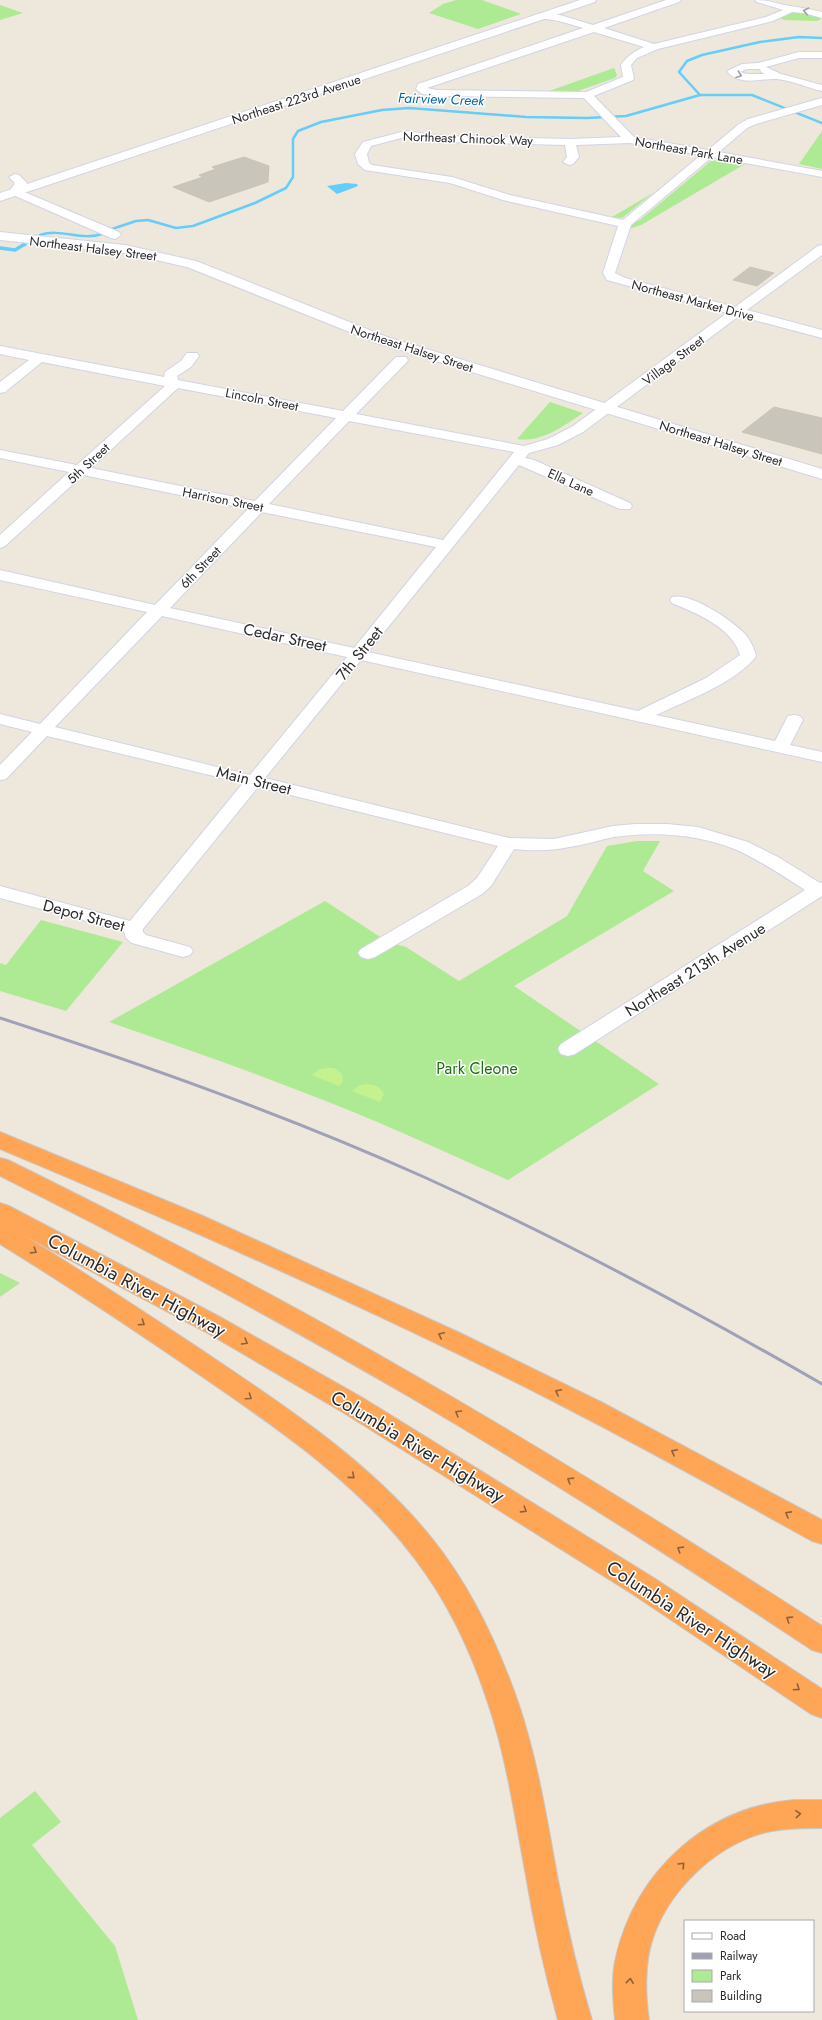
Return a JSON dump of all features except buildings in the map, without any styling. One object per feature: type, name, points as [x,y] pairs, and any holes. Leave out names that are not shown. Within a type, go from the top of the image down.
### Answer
[{"type":"highway","points":[[0,1140],[227,1238],[386,1309],[501,1364],[692,1461],[822,1533]]},
{"type":"highway","points":[[0,1166],[176,1254],[272,1306],[444,1404],[570,1480],[822,1641]]},
{"type":"highway","name":"Columbia River Highway","points":[[0,1212],[181,1307],[358,1409],[480,1482],[628,1576],[822,1705]]},
{"type":"highway","points":[[0,1232],[31,1250],[116,1305],[297,1430],[370,1491],[396,1518],[434,1563],[464,1610],[480,1642],[504,1704],[530,1806],[546,1904],[561,1971],[575,2020]]},
{"type":"highway","points":[[632,2020],[629,1986],[634,1951],[647,1914],[662,1888],[684,1863],[710,1843],[740,1827],[767,1818],[801,1814],[822,1814]]},
{"type":"main road","name":"Northeast 223rd Avenue","points":[[0,197],[591,0]]},
{"type":"main road","name":"Northeast Halsey Street","points":[[0,236],[125,250],[180,261],[206,269],[325,319],[382,340],[822,474]]},
{"type":"street","points":[[676,0],[443,80],[428,83],[422,86],[421,89],[430,93],[458,92],[587,95],[629,78],[626,65],[633,56],[650,48],[769,19],[789,10]]},
{"type":"street","points":[[760,0],[789,10],[804,10],[822,15]]},
{"type":"street","points":[[544,16],[552,20],[650,48]]},
{"type":"street","points":[[769,19],[788,22]]},
{"type":"street","points":[[808,22],[822,22]]},
{"type":"street","points":[[777,76],[745,77],[737,75],[732,71],[746,66],[760,66],[766,63],[799,55],[822,55]]},
{"type":"street","points":[[760,66],[777,76],[822,88]]},
{"type":"street","points":[[443,80],[458,92]]},
{"type":"street","name":"Northeast Park Lane","points":[[587,95],[630,140],[797,168],[822,174]]},
{"type":"street","points":[[624,227],[709,154],[750,122],[822,100]]},
{"type":"street","name":"Northeast Chinook Way","points":[[624,227],[507,198],[452,180],[370,168],[364,164],[361,154],[367,144],[405,134],[446,139],[570,142],[630,140]]},
{"type":"street","points":[[569,162],[573,157],[570,142]]},
{"type":"street","points":[[4,172],[41,184]]},
{"type":"street","points":[[16,177],[21,183],[15,192],[115,235]]},
{"type":"street","name":"Northeast Market Drive","points":[[624,227],[609,273],[611,277],[822,334]]},
{"type":"street","name":"Village Street","points":[[608,409],[822,249]]},
{"type":"street","name":"Lincoln Street","points":[[0,350],[346,416],[520,455]]},
{"type":"street","points":[[171,382],[170,375],[186,364],[192,356]]},
{"type":"street","points":[[0,389],[39,358]]},
{"type":"street","name":"6th Street","points":[[0,775],[42,729],[401,360]]},
{"type":"street","name":"5th Street","points":[[0,543],[173,386],[171,382]]},
{"type":"street","points":[[520,455],[567,436],[608,409]]},
{"type":"street","name":"Harrison Street","points":[[0,454],[447,545]]},
{"type":"street","name":"Ella Lane","points":[[520,455],[529,463],[625,506]]},
{"type":"street","name":"7th Street","points":[[134,928],[520,455]]},
{"type":"street","name":"Cedar Street","points":[[0,575],[358,653],[822,757]]},
{"type":"street","points":[[641,716],[723,675],[740,664],[748,656],[748,649],[745,643],[736,634],[710,616],[678,600]]},
{"type":"street","name":"Main Street","points":[[0,719],[256,780],[509,843],[550,844],[581,840],[601,834],[637,829],[667,829],[691,832],[726,840],[742,846],[820,889]]},
{"type":"street","points":[[780,748],[794,720]]},
{"type":"street","points":[[368,953],[475,890],[484,882],[509,843]]},
{"type":"street","name":"Northeast 213th Avenue","points":[[568,1049],[820,889]]},
{"type":"street","name":"Depot Street","points":[[0,892],[134,928],[133,934],[139,939],[183,951]]},
{"type":"green space","points":[[456,0],[482,0],[521,14],[478,29],[429,13],[443,4]]},
{"type":"green space","points":[[0,5],[23,13],[0,20]]},
{"type":"green space","points":[[797,11],[821,17],[820,20],[816,21],[784,20],[779,18]]},
{"type":"green space","points":[[614,68],[617,75],[615,78],[578,91],[549,91]]},
{"type":"green space","points":[[822,131],[822,169],[799,164]]},
{"type":"green space","points":[[712,160],[745,164],[641,225],[629,229],[633,222],[640,220]]},
{"type":"green space","points":[[653,193],[622,218],[612,217]]},
{"type":"green space","points":[[550,402],[583,413],[560,428],[543,436],[526,440],[517,439]]},
{"type":"green space","name":"Park Cleone","points":[[637,841],[660,841],[643,871],[674,891],[514,986],[659,1084],[508,1180],[356,1113],[281,1083],[109,1022],[325,901],[388,942],[406,947],[459,981],[567,916],[607,846]]},
{"type":"green space","points":[[41,920],[123,942],[66,1011],[0,991],[0,963],[6,965]]},
{"type":"green space","points":[[334,1068],[342,1074],[343,1082],[339,1086],[312,1075],[319,1069]]},
{"type":"green space","points":[[368,1084],[378,1087],[384,1094],[380,1102],[352,1091],[360,1085]]},
{"type":"green space","points":[[0,1273],[20,1283],[0,1297]]},
{"type":"green space","points":[[35,1791],[61,1822],[32,1845],[115,1946],[138,2020],[0,2020],[0,1818]]},
{"type":"water","points":[[346,183],[357,184],[358,186],[337,194],[327,186]]},
{"type":"waterway","points":[[700,95],[679,72],[687,61],[702,55],[760,42],[799,37],[822,38]]},
{"type":"waterway","name":"Fairview Creek","points":[[112,229],[136,221],[148,220],[176,228],[193,226],[255,203],[286,188],[293,177],[293,139],[298,131],[321,122],[382,110],[409,108],[526,117],[587,118],[626,116],[700,95]]},
{"type":"waterway","name":"Fairview Creek","points":[[700,95],[752,95],[822,123]]},
{"type":"waterway","name":"Fairview Creek","points":[[40,235],[48,233],[86,236],[102,234]]},
{"type":"waterway","name":"Fairview Creek","points":[[0,248],[15,250],[25,244],[23,245]]},
{"type":"railway","points":[[0,1018],[108,1054],[214,1092],[372,1154],[424,1177],[526,1225],[626,1276],[822,1384]]}]
